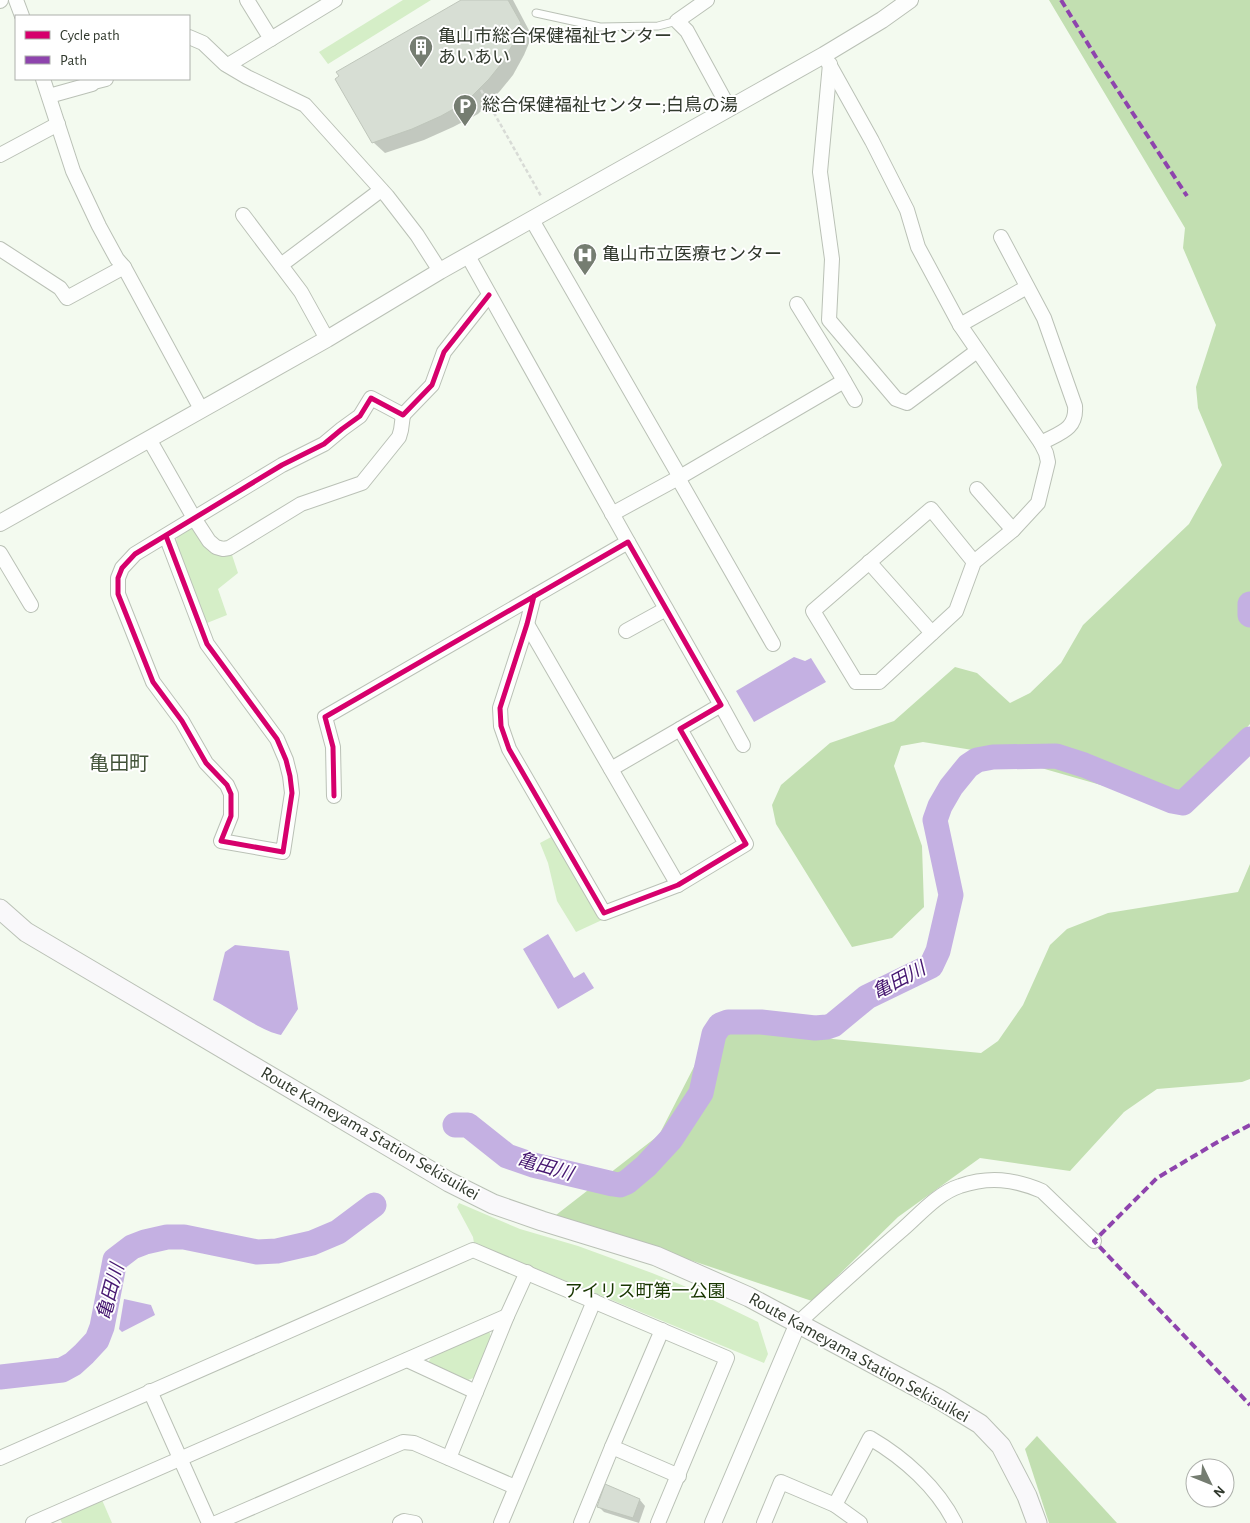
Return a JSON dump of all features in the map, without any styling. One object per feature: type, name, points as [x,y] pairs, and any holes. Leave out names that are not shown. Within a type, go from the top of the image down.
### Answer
[{"type":"main road","name":"Route Kameyama Station Sekisuikei","points":[[0,909],[26,932],[449,1182],[493,1204],[656,1256],[749,1297],[938,1399],[980,1424],[1001,1446],[1027,1496],[1037,1523]]},
{"type":"street","points":[[16,0],[22,15]]},
{"type":"street","points":[[247,0],[271,39]]},
{"type":"street","points":[[228,66],[335,0]]},
{"type":"street","points":[[707,0],[677,21],[687,31],[729,108]]},
{"type":"street","points":[[0,523],[327,339],[440,271],[729,108],[827,60],[910,0]]},
{"type":"street","points":[[190,37],[203,43],[228,66],[305,105],[387,196],[417,235],[440,271]]},
{"type":"street","points":[[827,60],[872,141],[907,210],[918,247],[960,325],[1041,443],[1048,462],[1038,503],[1013,530],[974,562],[956,611],[879,682],[856,682],[813,611],[931,509],[974,562]]},
{"type":"street","points":[[827,60],[820,172],[832,260],[829,320],[896,400],[907,403],[977,351]]},
{"type":"street","points":[[43,80],[73,171],[99,226],[117,259],[124,267],[201,409]]},
{"type":"street","points":[[49,96],[103,80]]},
{"type":"street","points":[[0,155],[58,124]]},
{"type":"street","points":[[281,264],[381,190]]},
{"type":"street","points":[[244,215],[301,292],[327,339]]},
{"type":"street","points":[[532,220],[773,644]]},
{"type":"street","points":[[1001,237],[1044,318],[1076,406],[1074,422],[1065,430],[1041,443]]},
{"type":"street","points":[[0,249],[60,288],[67,298],[124,267]]},
{"type":"street","points":[[468,256],[743,745]]},
{"type":"street","points":[[960,325],[1027,287]]},
{"type":"street","points":[[149,439],[209,541],[216,547],[229,548],[301,504],[362,483],[399,437],[403,415],[432,385],[444,352],[489,295]]},
{"type":"street","points":[[797,304],[856,400]]},
{"type":"street","points":[[612,514],[844,381]]},
{"type":"street","points":[[166,536],[207,644],[277,738],[286,760],[292,793],[283,852],[221,841],[232,816],[231,794],[227,785],[206,763],[182,722],[153,682],[118,594],[118,578],[122,568],[135,554],[282,464],[324,444],[360,416],[371,398],[403,415]]},
{"type":"street","points":[[977,489],[1013,530]]},
{"type":"street","points":[[334,796],[333,747],[324,717],[628,542]]},
{"type":"street","points":[[0,553],[31,605]]},
{"type":"street","points":[[869,562],[932,633]]},
{"type":"street","points":[[534,596],[500,708],[502,726],[509,749],[604,912],[678,885],[746,844],[680,729]]},
{"type":"street","points":[[626,631],[666,609]]},
{"type":"street","points":[[527,624],[678,885]]},
{"type":"street","points":[[611,769],[721,705]]},
{"type":"street","points":[[713,1523],[798,1324],[862,1264],[933,1202],[948,1191],[976,1181],[1002,1179],[1031,1186],[1042,1191],[1094,1241]]},
{"type":"street","points":[[0,1458],[473,1250],[727,1358],[659,1521],[673,1523]]},
{"type":"street","points":[[449,1458],[526,1272]]},
{"type":"street","points":[[501,1523],[594,1301]]},
{"type":"street","points":[[33,1523],[507,1316]]},
{"type":"street","points":[[581,1523],[662,1330]]},
{"type":"street","points":[[407,1360],[476,1392]]},
{"type":"street","points":[[150,1391],[209,1523]]},
{"type":"street","points":[[835,1505],[870,1438],[885,1446],[911,1467],[937,1495],[955,1523]]},
{"type":"street","points":[[216,1523],[403,1442],[414,1443],[515,1487]]},
{"type":"street","points":[[612,1448],[679,1476]]},
{"type":"street","points":[[764,1523],[781,1482],[835,1505],[860,1523]]},
{"type":"street","points":[[400,1523],[404,1521],[415,1523]]},
{"type":"lane","points":[[536,13],[600,27],[658,26],[677,21]]},
{"type":"path","points":[[481,90],[541,196]]},
{"type":"green space","points":[[403,0],[431,0],[328,64],[319,52]]},
{"type":"green space","points":[[1049,0],[1250,0],[1250,724],[1178,807],[985,752],[923,742],[901,746],[894,766],[922,846],[924,907],[892,938],[852,947],[776,824],[772,805],[781,785],[830,743],[894,721],[955,667],[977,673],[1010,703],[1030,693],[1061,663],[1083,625],[1189,524],[1222,465],[1198,408],[1196,387],[1216,325],[1183,248],[1185,228]]},
{"type":"green space","points":[[188,529],[195,529],[220,553],[232,555],[238,573],[218,589],[227,615],[207,623],[176,542],[177,535]]},
{"type":"green space","points":[[553,836],[602,920],[576,932],[557,901],[548,863],[540,843]]},
{"type":"green space","points":[[1250,864],[1250,1079],[1242,1082],[1157,1089],[1124,1112],[1070,1171],[980,1158],[898,1217],[812,1301],[556,1215],[659,1135],[699,1057],[729,1026],[749,1018],[833,1039],[981,1053],[998,1041],[1023,1005],[1050,945],[1067,929],[1108,913],[1238,892]]},
{"type":"green space","name":"アイリス町第一公園","points":[[459,1203],[520,1229],[578,1246],[652,1273],[684,1286],[758,1322],[768,1354],[764,1363],[474,1243],[473,1237],[457,1207]]},
{"type":"green space","points":[[487,1331],[490,1333],[491,1341],[476,1377],[468,1380],[430,1365],[429,1361],[432,1356]]},
{"type":"green space","points":[[1037,1436],[1117,1523],[1049,1523],[1025,1449]]},
{"type":"green space","points":[[102,1500],[112,1523],[62,1523],[60,1519]]},
{"type":"shaded area","points":[[794,657],[805,661],[811,658],[826,682],[754,722],[736,691]]},
{"type":"shaded area","points":[[548,934],[574,978],[584,972],[594,988],[558,1009],[523,949]]},
{"type":"shaded area","points":[[235,945],[289,951],[298,1009],[281,1035],[256,1025],[213,1000],[225,952]]},
{"type":"shaded area","points":[[124,1299],[151,1305],[155,1315],[122,1332],[119,1329]]},
{"type":"building","name":"亀山市総合保健福祉センター あいあい","points":[[461,0],[508,0],[521,23],[513,44],[501,64],[466,102],[412,129],[372,143],[335,79],[339,76],[336,72]]},
{"type":"building","points":[[605,1484],[640,1499],[633,1518],[597,1507]]},
{"type":"waterway","name":"亀田川","points":[[1250,604],[1250,615]]},
{"type":"waterway","name":"亀田川","points":[[455,1125],[468,1125],[507,1156],[533,1165],[613,1184],[620,1185],[627,1182],[646,1166],[671,1139],[701,1093],[714,1034],[720,1025],[728,1022],[761,1022],[815,1028],[827,1027],[833,1025],[867,997],[931,966],[938,951],[951,895],[935,820],[940,806],[951,787],[968,766],[977,760],[993,757],[1056,756],[1084,765],[1172,801],[1183,803],[1250,739]]},
{"type":"waterway","name":"亀田川","points":[[0,1377],[62,1370],[73,1364],[84,1354],[97,1340],[102,1327],[115,1260],[132,1247],[167,1237],[184,1237],[257,1252],[277,1251],[312,1243],[338,1232],[374,1205]]},
{"type":"marked path","points":[[1061,0],[1187,196]]},
{"type":"marked path","points":[[1250,1125],[1157,1178],[1094,1241],[1250,1405]]},
{"type":"cycle path","points":[[166,536],[207,644],[277,739],[286,760],[292,793],[283,852],[221,841],[231,816],[231,794],[227,785],[206,763],[182,721],[153,682],[118,594],[118,578],[122,568],[135,554],[282,465],[324,444],[360,416],[371,398],[403,415],[432,385],[444,352],[489,295]]},
{"type":"cycle path","points":[[334,796],[333,747],[325,717],[628,542],[721,705],[680,729],[746,844],[678,885],[604,913],[509,749],[501,726],[500,708],[527,624],[534,596]]},
{"type":"place","name":"亀山市総合保健福祉センター あいあい","points":[[421,68]]},
{"type":"place","name":"総合保健福祉センター;白鳥の湯","points":[[465,127]]},
{"type":"place","name":"亀山市立医療センター","points":[[585,276]]},
{"type":"district","name":"亀田町","points":[[119,764]]}]
